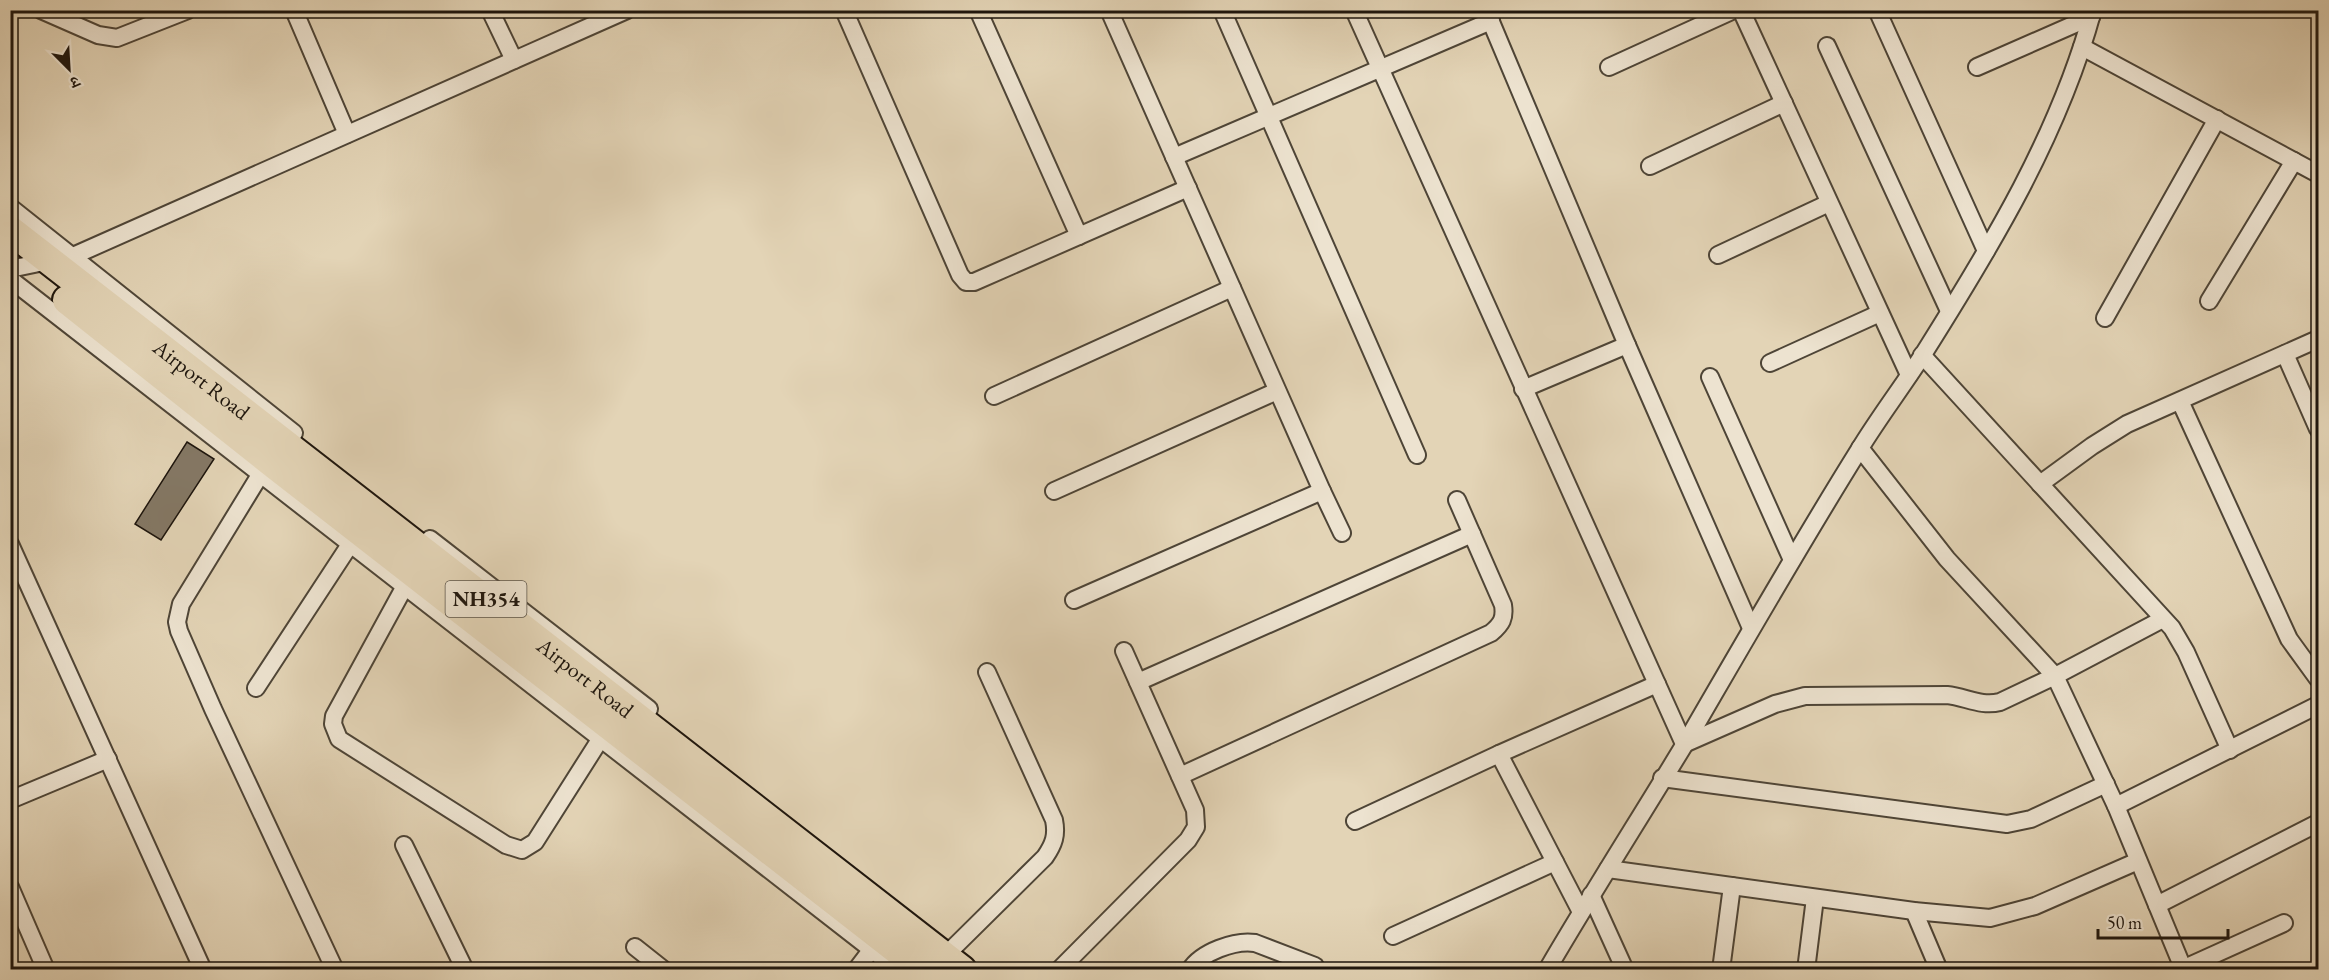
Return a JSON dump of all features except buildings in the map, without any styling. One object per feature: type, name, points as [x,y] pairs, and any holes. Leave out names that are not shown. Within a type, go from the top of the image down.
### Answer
[{"type":"highway","name":"Airport Road","points":[[10,230],[30,265],[870,952],[923,969]]},
{"type":"highway","name":"Airport Road","points":[[30,265],[957,959]]},
{"type":"street","points":[[41,10],[98,35],[117,38],[188,10]]},
{"type":"street","points":[[294,10],[347,134]]},
{"type":"street","points":[[490,10],[513,60]]},
{"type":"street","points":[[844,10],[963,279],[969,283],[1188,188]]},
{"type":"street","points":[[978,10],[1079,236]]},
{"type":"street","points":[[1109,10],[1342,533]]},
{"type":"street","points":[[1222,10],[1417,455]]},
{"type":"street","points":[[1354,10],[1684,744]]},
{"type":"street","points":[[1609,67],[1734,10]]},
{"type":"street","points":[[1741,10],[1908,375]]},
{"type":"street","points":[[1878,10],[1986,251]]},
{"type":"street","points":[[30,265],[347,134],[621,12]]},
{"type":"street","points":[[1547,969],[1860,448],[1922,355],[2017,197],[2052,127],[2092,14]]},
{"type":"street","points":[[1977,67],[2092,14]]},
{"type":"street","points":[[1174,157],[1379,67],[1488,16],[1627,345],[1751,628]]},
{"type":"street","points":[[1827,46],[1949,311]]},
{"type":"street","points":[[2082,47],[2319,174]]},
{"type":"street","points":[[1650,166],[1784,103]]},
{"type":"street","points":[[2105,318],[2217,119]]},
{"type":"street","points":[[2208,300],[2294,161]]},
{"type":"street","points":[[1718,255],[1830,203]]},
{"type":"street","points":[[10,207],[30,265],[260,474],[601,738],[870,952],[898,969]]},
{"type":"street","points":[[994,396],[1232,288]]},
{"type":"street","points":[[1770,363],[1880,313]]},
{"type":"street","points":[[2040,484],[2109,434],[2319,339]]},
{"type":"street","points":[[1523,388],[1627,345]]},
{"type":"street","points":[[2285,354],[2319,429]]},
{"type":"street","points":[[1922,355],[2163,619],[2186,652],[2230,750]]},
{"type":"street","points":[[1710,377],[1792,560]]},
{"type":"street","points":[[1054,491],[1277,391]]},
{"type":"street","points":[[2180,401],[2289,639],[2319,679]]},
{"type":"street","points":[[1860,448],[1947,559],[2055,676],[2116,806],[2182,969],[2284,923]]},
{"type":"street","points":[[260,474],[181,604],[177,622],[213,709],[335,969]]},
{"type":"street","points":[[1074,600],[1322,491]]},
{"type":"street","points":[[1180,776],[1491,633],[1501,625],[1504,616],[1503,605],[1457,500]]},
{"type":"street","points":[[1138,682],[1472,534]]},
{"type":"street","points":[[256,688],[351,543]]},
{"type":"street","points":[[10,544],[203,969]]},
{"type":"street","points":[[405,585],[334,716],[333,724],[339,739],[506,845],[522,850],[535,842],[601,738]]},
{"type":"street","points":[[1684,744],[1775,704],[1805,696],[1947,695],[1991,704],[2055,676],[2163,619]]},
{"type":"street","points":[[1059,969],[1193,834],[1197,818],[1125,651]]},
{"type":"street","points":[[980,969],[957,959],[1045,857],[1054,844],[1056,830],[1054,820],[987,672]]},
{"type":"street","points":[[1355,821],[1657,684]]},
{"type":"street","points":[[2116,806],[2319,705]]},
{"type":"street","points":[[1499,754],[1581,912]]},
{"type":"street","points":[[10,800],[108,759]]},
{"type":"street","points":[[1662,778],[2007,824],[2031,819],[2106,784]]},
{"type":"street","points":[[2157,905],[2319,823]]},
{"type":"street","points":[[404,845],[465,969]]},
{"type":"street","points":[[1608,869],[1976,918],[2004,916],[2035,906],[2138,861]]},
{"type":"street","points":[[1393,936],[1555,862]]},
{"type":"street","points":[[1721,969],[1732,886]]},
{"type":"street","points":[[10,887],[46,969]]},
{"type":"street","points":[[1591,896],[1625,969]]},
{"type":"street","points":[[1806,969],[1815,898]]},
{"type":"street","points":[[1914,911],[1939,969]]},
{"type":"street","points":[[1190,969],[1203,957],[1244,942],[1255,943],[1315,966]]},
{"type":"street","points":[[635,947],[664,969]]}]
